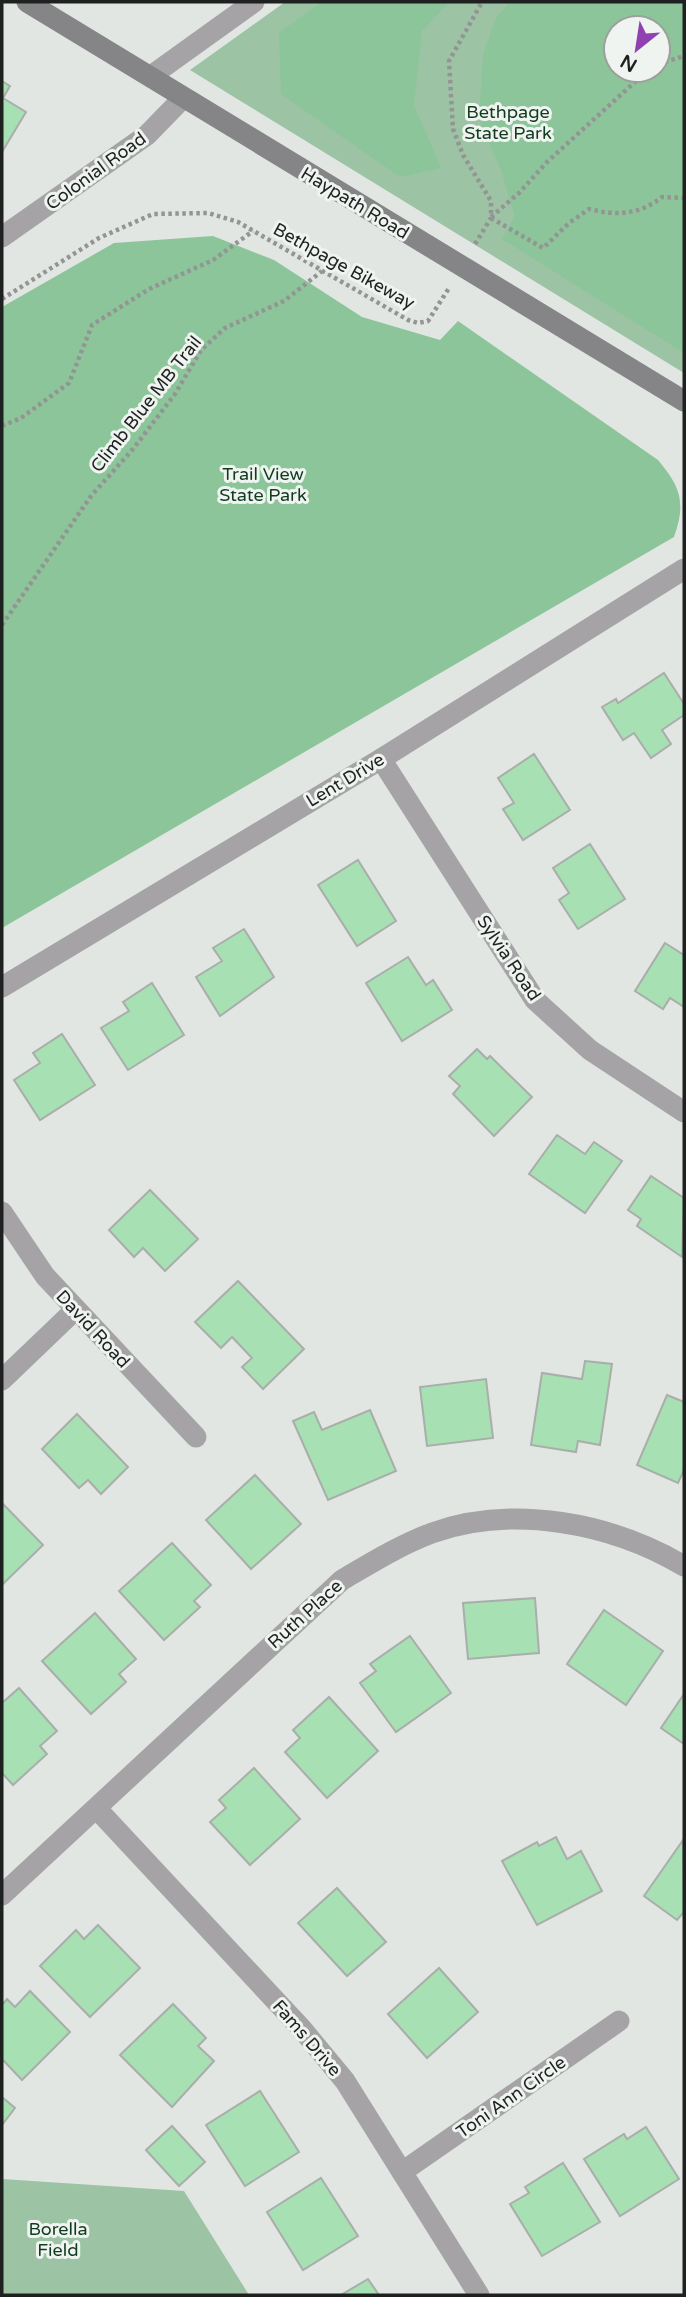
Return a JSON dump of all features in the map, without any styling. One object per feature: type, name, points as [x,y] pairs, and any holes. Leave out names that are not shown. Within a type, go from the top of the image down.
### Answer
[{"type":"street","name":"Haypath Road","points":[[27,2],[684,401]]},
{"type":"street","points":[[151,76],[254,2]]},
{"type":"street","name":"Colonial Road","points":[[2,237],[147,135],[183,98]]},
{"type":"street","name":"Lent Drive","points":[[2,987],[381,759],[684,569]]},
{"type":"street","name":"Sylvia Road","points":[[381,759],[535,1000],[590,1050],[684,1112]]},
{"type":"street","name":"David Road","points":[[2,1212],[45,1276],[196,1437]]},
{"type":"street","points":[[2,1380],[75,1310]]},
{"type":"street","name":"Ruth Place","points":[[2,1895],[342,1580],[397,1548],[434,1532],[476,1523],[527,1520],[592,1527],[651,1546],[684,1566]]},
{"type":"street","name":"Fams Drive","points":[[97,1809],[302,2029],[345,2081],[479,2295]]},
{"type":"street","name":"Toni Ann Circle","points":[[402,2172],[619,2021]]},
{"type":"path","points":[[482,2],[449,61],[453,129],[463,155],[491,201],[491,218],[543,248],[569,223],[589,209],[613,216],[648,208],[662,197],[684,198]]},
{"type":"path","name":"Bethpage Bikeway","points":[[2,299],[99,238],[153,214],[208,213],[253,231],[408,320],[418,323],[428,321],[491,218],[519,193],[547,162],[633,84]]},
{"type":"path","points":[[2,426],[21,418],[69,383],[92,325],[149,289],[213,260],[253,231]]},
{"type":"path","name":"Climb Blue MB Trail","points":[[2,625],[91,496],[133,449],[175,394],[201,350],[225,328],[284,301],[322,271]]},
{"type":"green space","name":"Bethpage State Park","points":[[285,2],[684,2],[684,373],[190,70]]},
{"type":"green space","points":[[321,2],[449,2],[422,31],[414,106],[441,168],[400,177],[281,94],[279,33]]},
{"type":"green space","points":[[510,2],[684,2],[684,353],[502,239],[515,216],[501,170],[479,119],[483,55],[496,18]]},
{"type":"green space","name":"Trail View State Park","points":[[213,236],[274,260],[362,317],[440,340],[458,321],[658,460],[672,479],[679,496],[678,525],[674,537],[2,928],[2,307],[114,243]]},
{"type":"green space","name":"Borella Field","points":[[2,2179],[184,2191],[249,2295],[2,2295]]},
{"type":"building","points":[[2,81],[10,86],[3,98],[26,112],[2,152]]},
{"type":"building","points":[[664,673],[684,704],[684,715],[662,730],[671,744],[651,758],[634,733],[623,740],[602,707],[616,699],[618,703]]},
{"type":"building","points":[[534,754],[570,810],[523,840],[503,809],[514,803],[498,778]]},
{"type":"building","points":[[590,844],[625,899],[578,929],[559,900],[569,893],[553,868]]},
{"type":"building","points":[[358,860],[396,921],[357,946],[318,885]]},
{"type":"building","points":[[244,929],[274,977],[220,1016],[196,977],[222,961],[213,948]]},
{"type":"building","points":[[665,943],[684,955],[684,1007],[670,998],[663,1009],[635,991]]},
{"type":"building","points":[[408,957],[426,985],[433,980],[452,1010],[402,1041],[366,983]]},
{"type":"building","points":[[152,983],[184,1035],[128,1070],[101,1028],[129,1011],[123,1002]]},
{"type":"building","points":[[62,1034],[95,1085],[40,1120],[14,1080],[40,1063],[33,1053]]},
{"type":"building","points":[[477,1049],[487,1059],[490,1056],[532,1097],[494,1136],[453,1094],[460,1086],[449,1076]]},
{"type":"building","points":[[557,1135],[585,1154],[594,1142],[622,1161],[585,1213],[529,1174]]},
{"type":"building","points":[[651,1176],[684,1198],[682,1257],[637,1226],[641,1219],[628,1210]]},
{"type":"building","points":[[150,1190],[198,1239],[165,1271],[143,1248],[134,1257],[109,1230]]},
{"type":"building","points":[[238,1281],[304,1349],[263,1389],[242,1367],[252,1358],[232,1337],[221,1348],[195,1322]]},
{"type":"building","points":[[585,1361],[612,1364],[600,1445],[578,1441],[576,1452],[531,1445],[542,1373],[582,1379]]},
{"type":"building","points":[[486,1379],[493,1438],[427,1446],[420,1387]]},
{"type":"building","points":[[667,1395],[684,1402],[684,1470],[678,1483],[637,1465]]},
{"type":"building","points":[[370,1410],[396,1471],[328,1500],[293,1421],[314,1412],[322,1430]]},
{"type":"building","points":[[77,1414],[128,1467],[101,1494],[88,1480],[79,1488],[42,1449]]},
{"type":"building","points":[[255,1475],[301,1524],[251,1569],[206,1520]]},
{"type":"building","points":[[2,1503],[43,1545],[2,1585]]},
{"type":"building","points":[[172,1543],[211,1585],[194,1601],[200,1607],[164,1640],[119,1591]]},
{"type":"building","points":[[535,1598],[539,1653],[468,1659],[463,1603]]},
{"type":"building","points":[[604,1610],[663,1651],[626,1705],[567,1664]]},
{"type":"building","points":[[95,1613],[136,1659],[119,1674],[126,1682],[91,1714],[42,1661]]},
{"type":"building","points":[[410,1636],[451,1693],[396,1732],[360,1683],[376,1671],[370,1664]]},
{"type":"building","points":[[19,1688],[57,1731],[40,1746],[47,1754],[13,1785],[2,1773],[2,1703]]},
{"type":"building","points":[[684,1694],[684,1744],[661,1728]]},
{"type":"building","points":[[329,1697],[378,1751],[327,1798],[285,1752],[300,1738],[293,1730]]},
{"type":"building","points":[[254,1768],[300,1819],[250,1865],[210,1822],[226,1808],[219,1800]]},
{"type":"building","points":[[556,1837],[567,1859],[581,1851],[602,1891],[537,1925],[502,1861],[537,1842],[539,1846]]},
{"type":"building","points":[[683,1840],[684,1912],[677,1920],[644,1896]]},
{"type":"building","points":[[337,1888],[386,1942],[347,1976],[298,1923]]},
{"type":"building","points":[[98,1925],[140,1968],[90,2017],[40,1966],[76,1930],[84,1939]]},
{"type":"building","points":[[439,1968],[478,2012],[427,2058],[388,2014]]},
{"type":"building","points":[[30,1991],[70,2032],[22,2080],[2,2059],[2,2005],[7,1999],[15,2007]]},
{"type":"building","points":[[173,2004],[206,2038],[198,2046],[214,2061],[172,2107],[120,2055]]},
{"type":"building","points":[[260,2091],[299,2152],[245,2186],[206,2125]]},
{"type":"building","points":[[2,2097],[15,2108],[2,2125]]},
{"type":"building","points":[[172,2126],[205,2162],[179,2186],[146,2150]]},
{"type":"building","points":[[646,2127],[679,2179],[620,2216],[584,2159],[624,2134],[627,2139]]},
{"type":"building","points":[[563,2163],[600,2222],[542,2256],[510,2204],[529,2193],[525,2187]]},
{"type":"building","points":[[321,2178],[358,2236],[303,2270],[267,2212]]},
{"type":"building","points":[[368,2279],[379,2295],[341,2295]]}]
